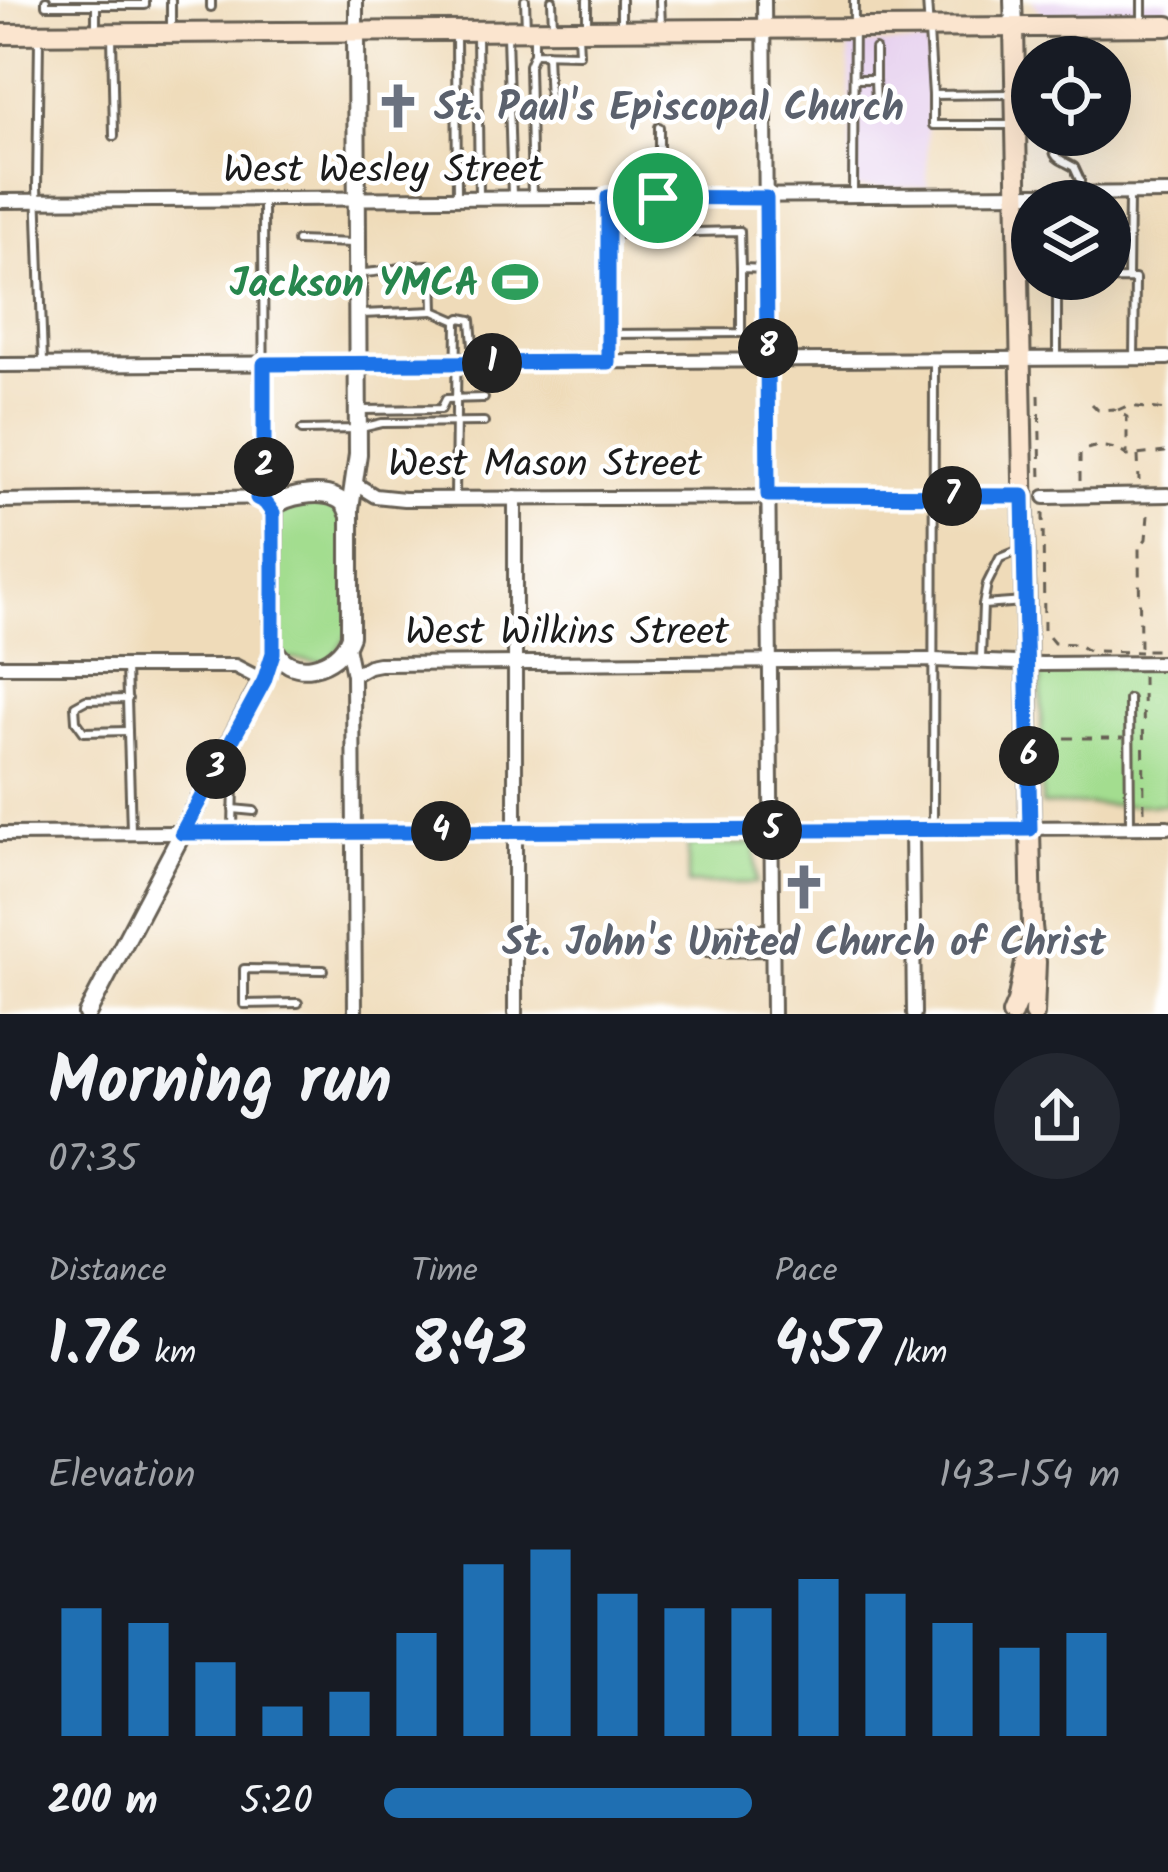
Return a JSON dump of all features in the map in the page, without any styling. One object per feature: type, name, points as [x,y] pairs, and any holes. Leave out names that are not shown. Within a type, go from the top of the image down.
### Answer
[{"type":"main road","points":[[0,34],[1168,26]]},
{"type":"main road","points":[[1014,28],[1015,36]]},
{"type":"main road","points":[[1018,300],[1034,1014]]},
{"type":"main road","points":[[1016,1014],[1032,926]]},
{"type":"street","points":[[318,667],[336,658],[351,630],[350,517],[358,454],[356,0]]},
{"type":"street","points":[[764,0],[772,1014]]},
{"type":"street","points":[[1013,0],[1014,28]]},
{"type":"street","name":"West Wesley Street","points":[[1131,193],[1168,193]]},
{"type":"street","name":"West Wesley Street","points":[[0,201],[1011,195]]},
{"type":"street","points":[[0,365],[1168,358]]},
{"type":"street","name":"West Mason Street","points":[[265,503],[276,505],[288,496],[345,492],[354,483],[386,498],[1023,496]]},
{"type":"street","name":"West Mason Street","points":[[329,495],[343,502],[350,517]]},
{"type":"street","points":[[1046,497],[1168,495]]},
{"type":"street","points":[[515,498],[515,1014]]},
{"type":"street","points":[[0,501],[265,503],[273,658],[87,1014]]},
{"type":"street","points":[[273,645],[279,658],[297,667]]},
{"type":"street","points":[[346,646],[353,675],[355,1014]]},
{"type":"street","name":"West Wilkins Street","points":[[264,681],[278,670],[297,667],[334,668],[353,675],[379,664],[1168,663]]},
{"type":"street","points":[[0,666],[235,666],[264,681]]},
{"type":"street","points":[[0,834],[1168,827]]},
{"type":"street","points":[[912,829],[914,1014]]},
{"type":"lane","points":[[46,0],[46,5],[145,5],[145,0]]},
{"type":"lane","points":[[171,0],[171,32]]},
{"type":"lane","points":[[526,0],[534,53],[529,65],[532,197]]},
{"type":"lane","points":[[512,197],[530,32],[552,0]]},
{"type":"lane","points":[[534,53],[579,53],[587,0]]},
{"type":"lane","points":[[621,0],[622,31]]},
{"type":"lane","points":[[660,0],[661,31]]},
{"type":"lane","points":[[853,197],[854,0]]},
{"type":"lane","points":[[927,0],[933,125],[1011,125]]},
{"type":"lane","points":[[1142,0],[1142,26]]},
{"type":"lane","points":[[96,5],[104,32],[114,136]]},
{"type":"lane","points":[[39,32],[43,365]]},
{"type":"lane","points":[[456,32],[457,197]]},
{"type":"lane","points":[[477,32],[479,198]]},
{"type":"lane","points":[[875,49],[876,105]]},
{"type":"lane","points":[[547,53],[549,103]]},
{"type":"lane","points":[[854,79],[875,79]]},
{"type":"lane","points":[[933,95],[1011,98]]},
{"type":"lane","points":[[658,198],[659,127]]},
{"type":"lane","points":[[1054,156],[1074,167],[1080,180]]},
{"type":"lane","points":[[608,197],[608,362]]},
{"type":"lane","points":[[263,199],[265,503]]},
{"type":"lane","points":[[608,234],[740,231],[741,333],[608,334]]},
{"type":"lane","points":[[297,241],[357,243]]},
{"type":"lane","points":[[357,273],[428,265],[434,268],[434,310]]},
{"type":"lane","points":[[740,268],[767,269]]},
{"type":"lane","points":[[1131,279],[1135,279],[1134,358]]},
{"type":"lane","points":[[1057,300],[1057,358]]},
{"type":"lane","points":[[357,314],[434,310],[457,321]]},
{"type":"lane","points":[[457,321],[471,320],[474,363]]},
{"type":"lane","points":[[455,498],[457,321]]},
{"type":"lane","points":[[933,829],[934,358]]},
{"type":"lane","points":[[302,430],[441,409],[446,399],[484,398]]},
{"type":"lane","points":[[357,420],[484,422]]},
{"type":"lane","points":[[981,662],[987,584],[1000,558],[1024,549]]},
{"type":"lane","points":[[982,605],[1026,602]]},
{"type":"lane","points":[[126,666],[131,834]]},
{"type":"lane","points":[[128,699],[86,700],[75,706],[76,722],[84,732],[128,731]]},
{"type":"lane","points":[[1129,699],[1130,828]]},
{"type":"lane","points":[[215,772],[235,781],[232,833]]},
{"type":"lane","points":[[233,809],[254,811]]},
{"type":"lane","points":[[771,928],[709,929],[704,935],[708,952],[772,952]]},
{"type":"lane","points":[[243,1014],[244,969],[324,970]]},
{"type":"lane","points":[[244,1004],[298,1003]]},
{"type":"path","points":[[1039,395],[1041,481]]},
{"type":"path","points":[[1092,404],[1098,410],[1127,406],[1168,410]]},
{"type":"path","points":[[1114,409],[1126,418],[1127,455]]},
{"type":"path","points":[[1081,481],[1080,453],[1087,448],[1118,448],[1127,455],[1165,452],[1168,447]]},
{"type":"path","points":[[1138,454],[1138,481]]},
{"type":"path","points":[[1043,513],[1044,631],[1054,643],[1076,644],[1085,651],[1168,650]]},
{"type":"path","points":[[1141,652],[1139,548],[1146,539],[1148,515]]},
{"type":"path","points":[[1142,674],[1144,812]]},
{"type":"path","points":[[1047,738],[1143,738]]},
{"type":"shaded area","points":[[1032,0],[1168,0],[1168,11],[1046,16]]},
{"type":"shaded area","points":[[849,44],[928,44],[927,187],[850,188]]},
{"type":"green space","points":[[329,495],[343,502],[351,630],[329,663],[279,658],[274,507]]},
{"type":"green space","points":[[1168,666],[1168,805],[1042,805],[1041,668]]},
{"type":"green space","points":[[755,844],[756,883],[688,884],[688,845]]},
{"type":"place","name":"St. Paul's Episcopal Church","points":[[398,106]]},
{"type":"place","name":"Jackson YMCA","points":[[515,282]]},
{"type":"place","name":"St. John's United Church of Christ","points":[[804,887]]},
{"type":"route","points":[[608,197],[658,198],[766,198],[768,495],[1023,496],[1030,829],[182,833],[273,658],[273,513],[257,498],[264,498],[264,364],[608,362],[608,197]]}]
